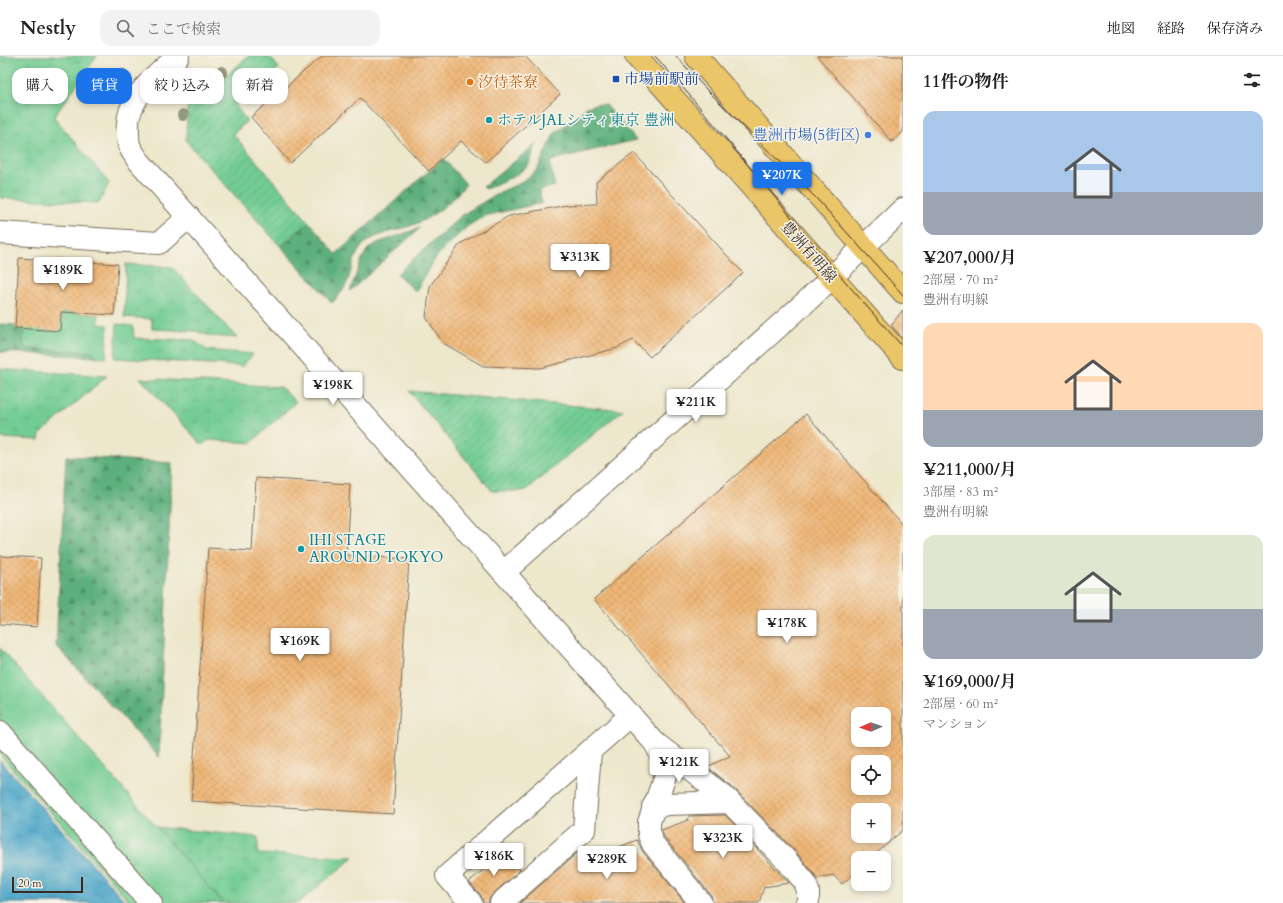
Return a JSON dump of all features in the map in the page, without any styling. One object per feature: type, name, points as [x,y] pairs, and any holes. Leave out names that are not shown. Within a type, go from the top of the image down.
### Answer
[{"type":"main road","name":"豊洲有明線","points":[[636,56],[903,358]]},
{"type":"main road","points":[[696,56],[903,292]]},
{"type":"street","points":[[178,56],[147,85],[136,99],[129,113],[127,129],[129,145],[137,159],[655,743],[723,795],[788,862],[805,882],[808,891],[807,903]]},
{"type":"street","points":[[504,572],[831,278],[903,209]]},
{"type":"street","points":[[0,233],[159,243],[188,217]]},
{"type":"street","points":[[471,903],[447,876],[631,715]]},
{"type":"street","points":[[0,732],[151,903]]},
{"type":"street","points":[[655,743],[663,758],[665,776],[653,807],[649,822],[649,835],[653,844],[701,903]]},
{"type":"street","points":[[501,903],[584,830],[590,752]]},
{"type":"street","points":[[653,807],[668,804],[730,802]]},
{"type":"green space","points":[[0,56],[97,56],[89,68],[76,68],[76,86],[68,97],[68,68],[12,68],[12,104],[63,104],[54,117],[109,183],[99,203],[0,198]]},
{"type":"green space","points":[[249,56],[269,56],[279,68],[235,68]]},
{"type":"green space","points":[[232,70],[232,104],[236,104],[235,105],[247,121],[233,134],[309,222],[281,247],[186,141],[187,108],[192,104],[224,104],[224,77]]},
{"type":"green space","points":[[596,104],[606,105],[636,140],[551,161],[550,165],[555,186],[539,190],[542,203],[484,216],[468,226],[443,249],[431,264],[416,292],[397,274],[462,215],[500,192],[523,182],[537,170],[554,134],[587,107]]},
{"type":"green space","points":[[537,143],[528,166],[517,174],[486,189],[483,187]]},
{"type":"green space","points":[[443,158],[466,184],[449,203],[436,213],[413,225],[379,235],[362,246],[355,258],[345,287],[332,303],[281,247],[309,222],[336,254]]},
{"type":"green space","points":[[420,228],[350,291],[361,261],[367,250],[377,243]]},
{"type":"green space","points":[[126,264],[172,267],[237,338],[210,336],[196,331],[152,329],[152,319],[124,317]]},
{"type":"green space","points":[[61,312],[99,314],[98,324],[108,325],[106,358],[97,357],[93,352],[27,349],[23,343],[24,328]]},
{"type":"green space","points":[[0,324],[15,325],[24,328],[23,343],[27,349],[93,352],[97,357],[0,352]]},
{"type":"green space","points":[[117,324],[133,326],[134,338],[193,340],[207,350],[253,354],[243,366],[115,358]]},
{"type":"green space","points":[[0,369],[107,376],[40,434],[39,440],[0,438]]},
{"type":"green space","points":[[140,378],[281,387],[296,402],[251,443],[209,440],[202,445]]},
{"type":"green space","points":[[409,391],[623,410],[525,491],[492,491]]},
{"type":"green space","points":[[66,456],[172,463],[159,757],[56,646]]},
{"type":"green space","points":[[0,648],[223,903],[131,903],[0,755]]},
{"type":"green space","points":[[156,827],[258,837],[258,854],[354,857],[298,903],[223,903]]},
{"type":"water","points":[[0,760],[127,903],[0,903]]},
{"type":"building","points":[[322,56],[525,56],[560,94],[486,162],[461,141],[429,171],[360,98],[290,163],[251,117],[266,104],[288,104],[288,85]]},
{"type":"building","points":[[817,56],[903,56],[903,132],[892,142]]},
{"type":"building","points":[[634,153],[743,273],[650,357],[633,340],[617,348],[541,368],[483,366],[443,343],[426,317],[430,286],[460,244],[509,216],[567,205],[597,204],[596,182]]},
{"type":"building","points":[[19,258],[118,264],[114,315],[61,312],[60,331],[15,328]]},
{"type":"building","points":[[903,310],[903,339],[891,325]]},
{"type":"building","points":[[806,414],[903,525],[903,830],[891,840],[891,803],[851,803],[851,843],[888,843],[879,851],[851,851],[851,876],[842,884],[833,875],[817,878],[797,853],[732,786],[707,767],[730,756],[594,599]]},
{"type":"building","name":"IHI STAGE AROUND TOKYO","points":[[256,478],[350,484],[346,555],[409,559],[393,814],[191,801],[208,548],[252,551]]},
{"type":"building","points":[[0,556],[41,558],[37,627],[0,624]]},
{"type":"building","points":[[725,815],[789,883],[764,887],[759,903],[713,903],[711,895],[664,837],[662,832],[662,830],[688,820],[689,816]]},
{"type":"building","points":[[637,840],[643,852],[685,903],[520,903],[585,846],[595,856]]},
{"type":"building","points":[[504,852],[520,870],[493,894],[489,899],[489,903],[483,903],[481,895],[469,882]]},
{"type":"tram line","points":[[655,56],[718,128],[840,275],[903,347]]},
{"type":"tram line","points":[[676,56],[705,88],[816,198],[903,295]]},
{"type":"place","name":"市場前駅前","points":[[616,79]]},
{"type":"place","name":"汐待茶寮","points":[[470,82]]},
{"type":"place","name":"ホテルJALシティ東京 豊洲","points":[[489,120]]},
{"type":"place","name":"豊洲市場(5街区)","points":[[868,135]]},
{"type":"place","name":"IHI STAGE AROUND TOKYO","points":[[301,549]]}]
